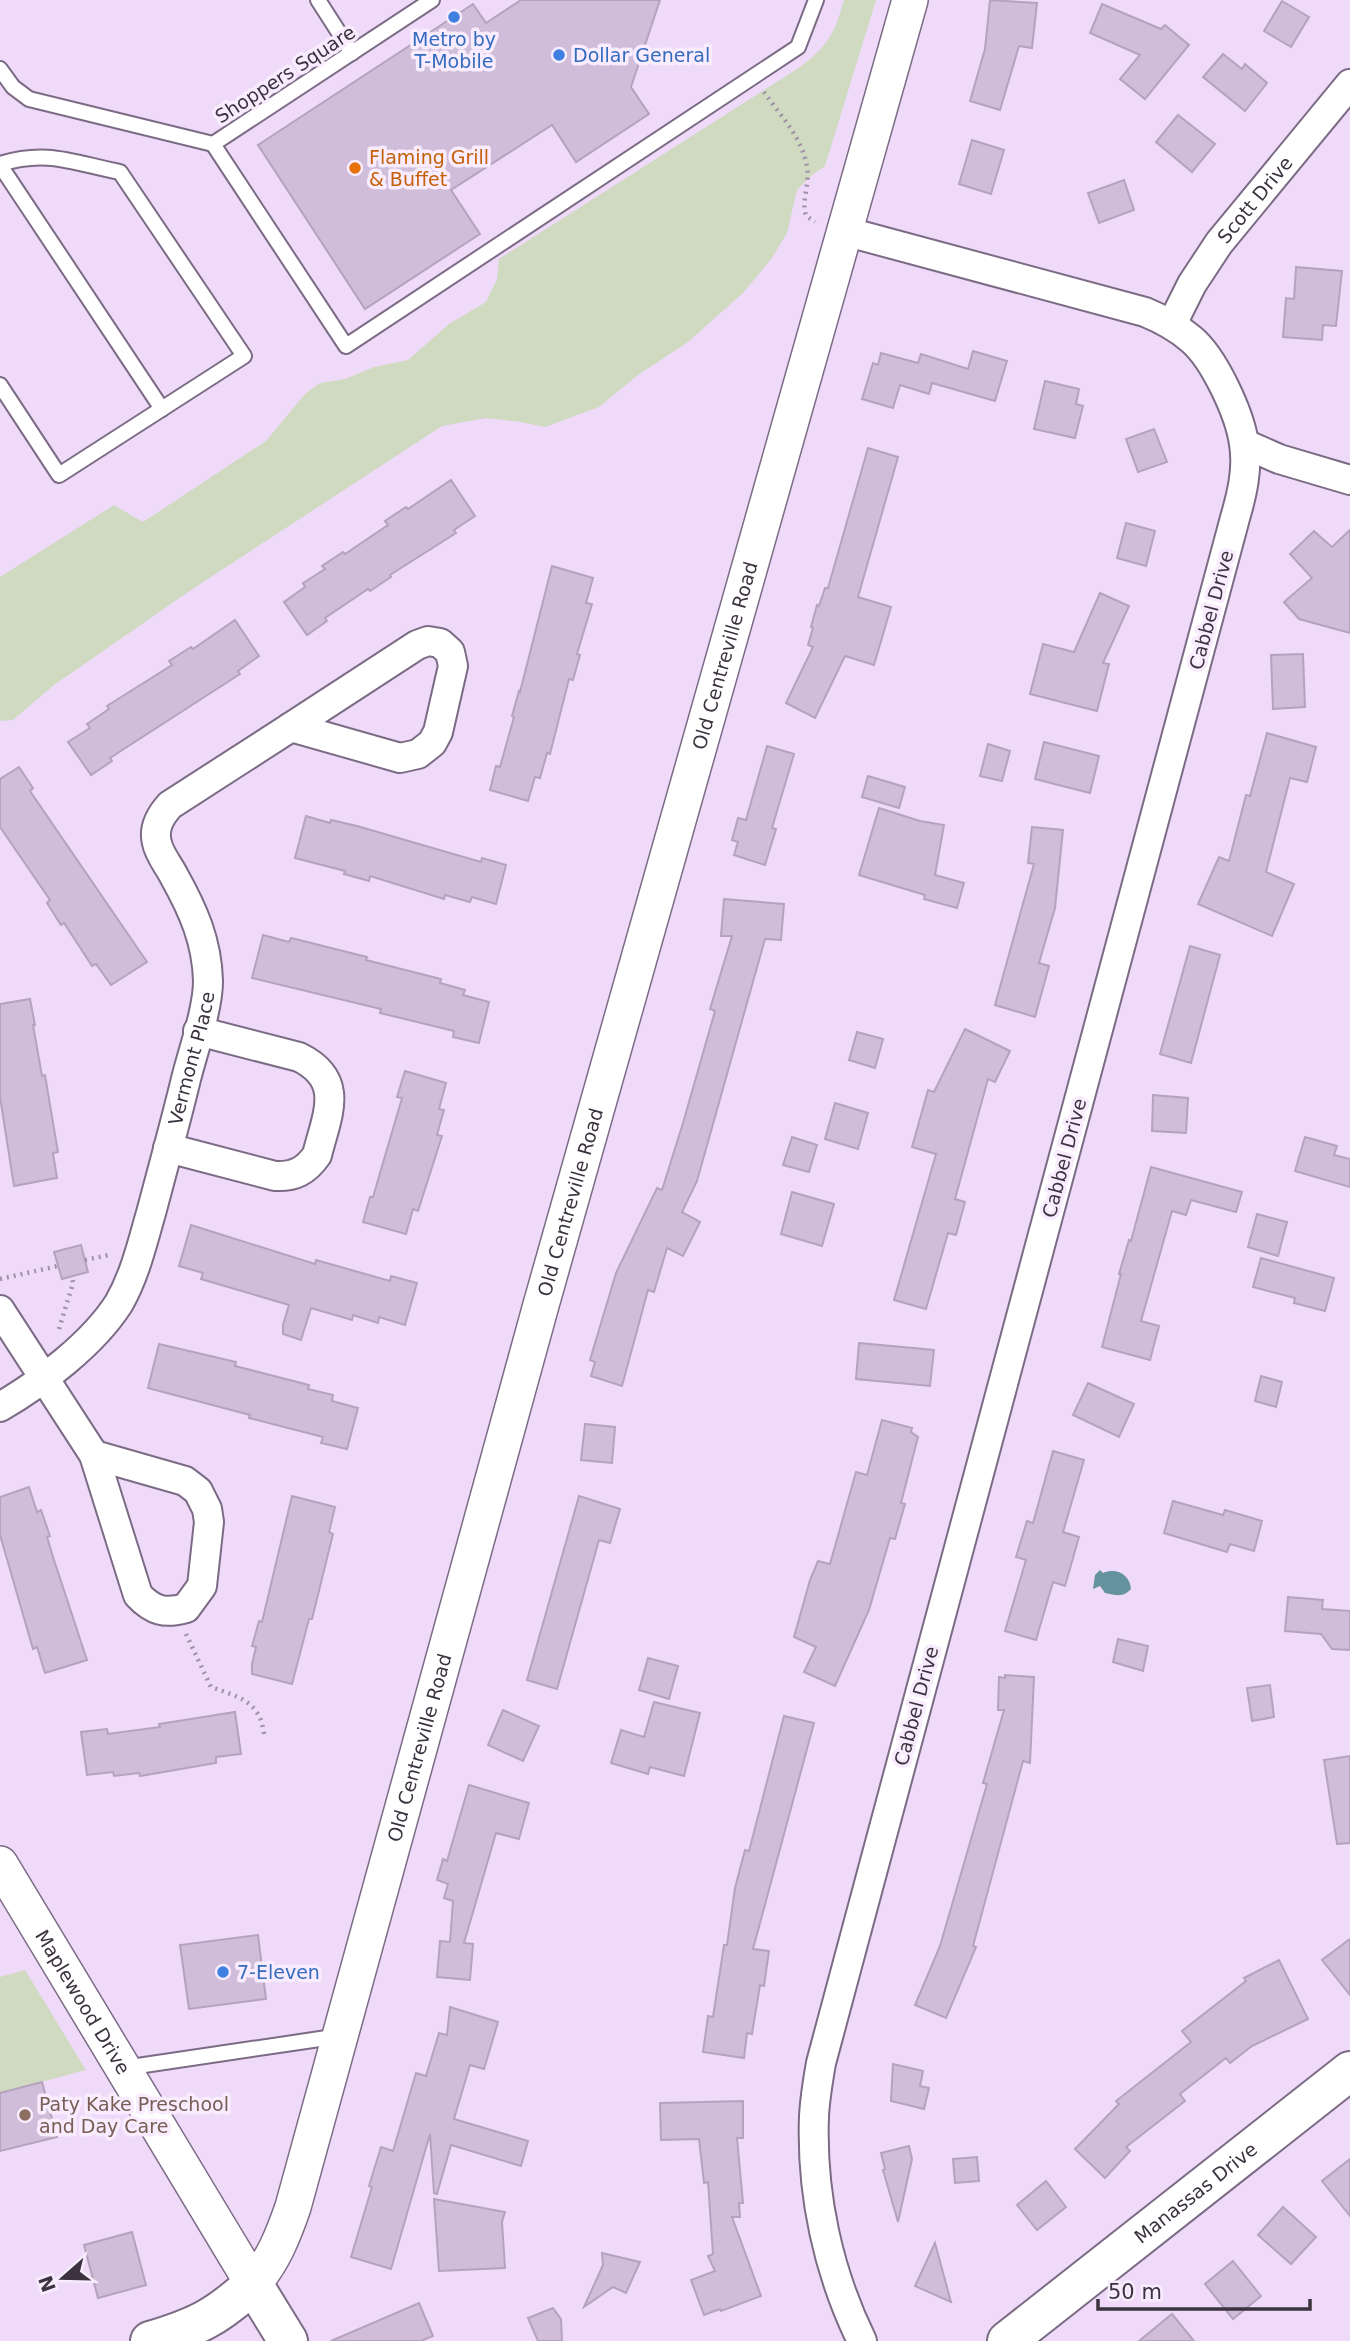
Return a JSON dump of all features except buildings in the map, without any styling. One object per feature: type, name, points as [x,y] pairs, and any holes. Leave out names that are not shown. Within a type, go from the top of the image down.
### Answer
[{"type":"main road","name":"Manassas Drive","points":[[1007,2341],[1350,2071]]},
{"type":"main road","name":"Old Centreville Road","points":[[150,2341],[202,2323],[228,2308],[253,2284]]},
{"type":"main road","points":[[253,2284],[288,2341]]},
{"type":"street","name":"Old Centreville Road","points":[[253,2284],[268,2267],[286,2229],[545,1292],[910,0]]},
{"type":"street","name":"Scott Drive","points":[[1172,324],[1192,284],[1219,243],[1350,84]]},
{"type":"street","name":"Cabbel Drive","points":[[844,231],[1145,312],[1172,324],[1194,341],[1226,389],[1245,444],[1244,484],[1238,507],[821,2063],[814,2115],[814,2166],[821,2217],[837,2280],[862,2341]]},
{"type":"street","points":[[1245,444],[1279,459],[1350,480]]},
{"type":"street","name":"Vermont Place","points":[[0,1408],[45,1377],[96,1332],[118,1303],[135,1271],[169,1148],[208,986],[207,961],[201,931],[157,845],[156,829],[162,814],[170,805],[417,645],[428,641],[440,643],[450,652],[453,666],[438,732],[432,743],[418,754],[400,758],[291,727]]},
{"type":"street","points":[[169,1148],[275,1175],[298,1173],[317,1155],[331,1102],[327,1081],[311,1063],[299,1057],[198,1031]]},
{"type":"street","points":[[0,1310],[94,1455],[138,1595],[148,1606],[162,1612],[186,1608],[202,1586],[209,1522],[207,1509],[198,1491],[185,1481],[94,1455]]},
{"type":"street","name":"Maplewood Drive","points":[[0,1864],[253,2284]]},
{"type":"lane","points":[[318,0],[352,53]]},
{"type":"lane","name":"Shoppers Square","points":[[0,69],[13,87],[29,99],[213,144],[432,0]]},
{"type":"lane","points":[[213,144],[346,346],[798,47],[816,0]]},
{"type":"lane","points":[[0,385],[59,475],[162,409],[244,356],[120,172],[52,156],[31,156],[0,165],[162,409]]},
{"type":"lane","points":[[123,2068],[340,2036]]},
{"type":"path","points":[[753,77],[802,148],[807,167],[808,186],[803,206],[806,216],[815,222],[844,231]]},
{"type":"path","points":[[0,1279],[58,1266]]},
{"type":"path","points":[[175,1611],[211,1688],[253,1706],[261,1718],[264,1734]]},
{"type":"shaded area","points":[[844,0],[876,0],[825,166],[797,190],[787,233],[772,258],[743,293],[688,342],[638,375],[599,407],[545,427],[486,418],[442,426],[194,588],[54,685],[13,720],[0,721],[0,577],[114,505],[143,522],[266,441],[305,394],[320,383],[345,379],[374,367],[408,360],[449,324],[486,302],[497,279],[499,259],[810,59],[829,38]]},
{"type":"shaded area","points":[[1100,1570],[1103,1573],[1113,1571],[1122,1574],[1131,1589],[1119,1595],[1105,1593],[1100,1586],[1093,1589],[1095,1575]]},
{"type":"shaded area","points":[[25,1970],[86,2070],[0,2093],[0,1977]]},
{"type":"place","name":"Metro by T-Mobile","points":[[454,17]]},
{"type":"place","name":"Dollar General","points":[[559,55]]},
{"type":"place","name":"Flaming Grill & Buffet","points":[[355,168]]},
{"type":"place","name":"7-Eleven","points":[[223,1972]]},
{"type":"place","name":"Paty Kake Preschool and Day Care","points":[[25,2115]]}]
